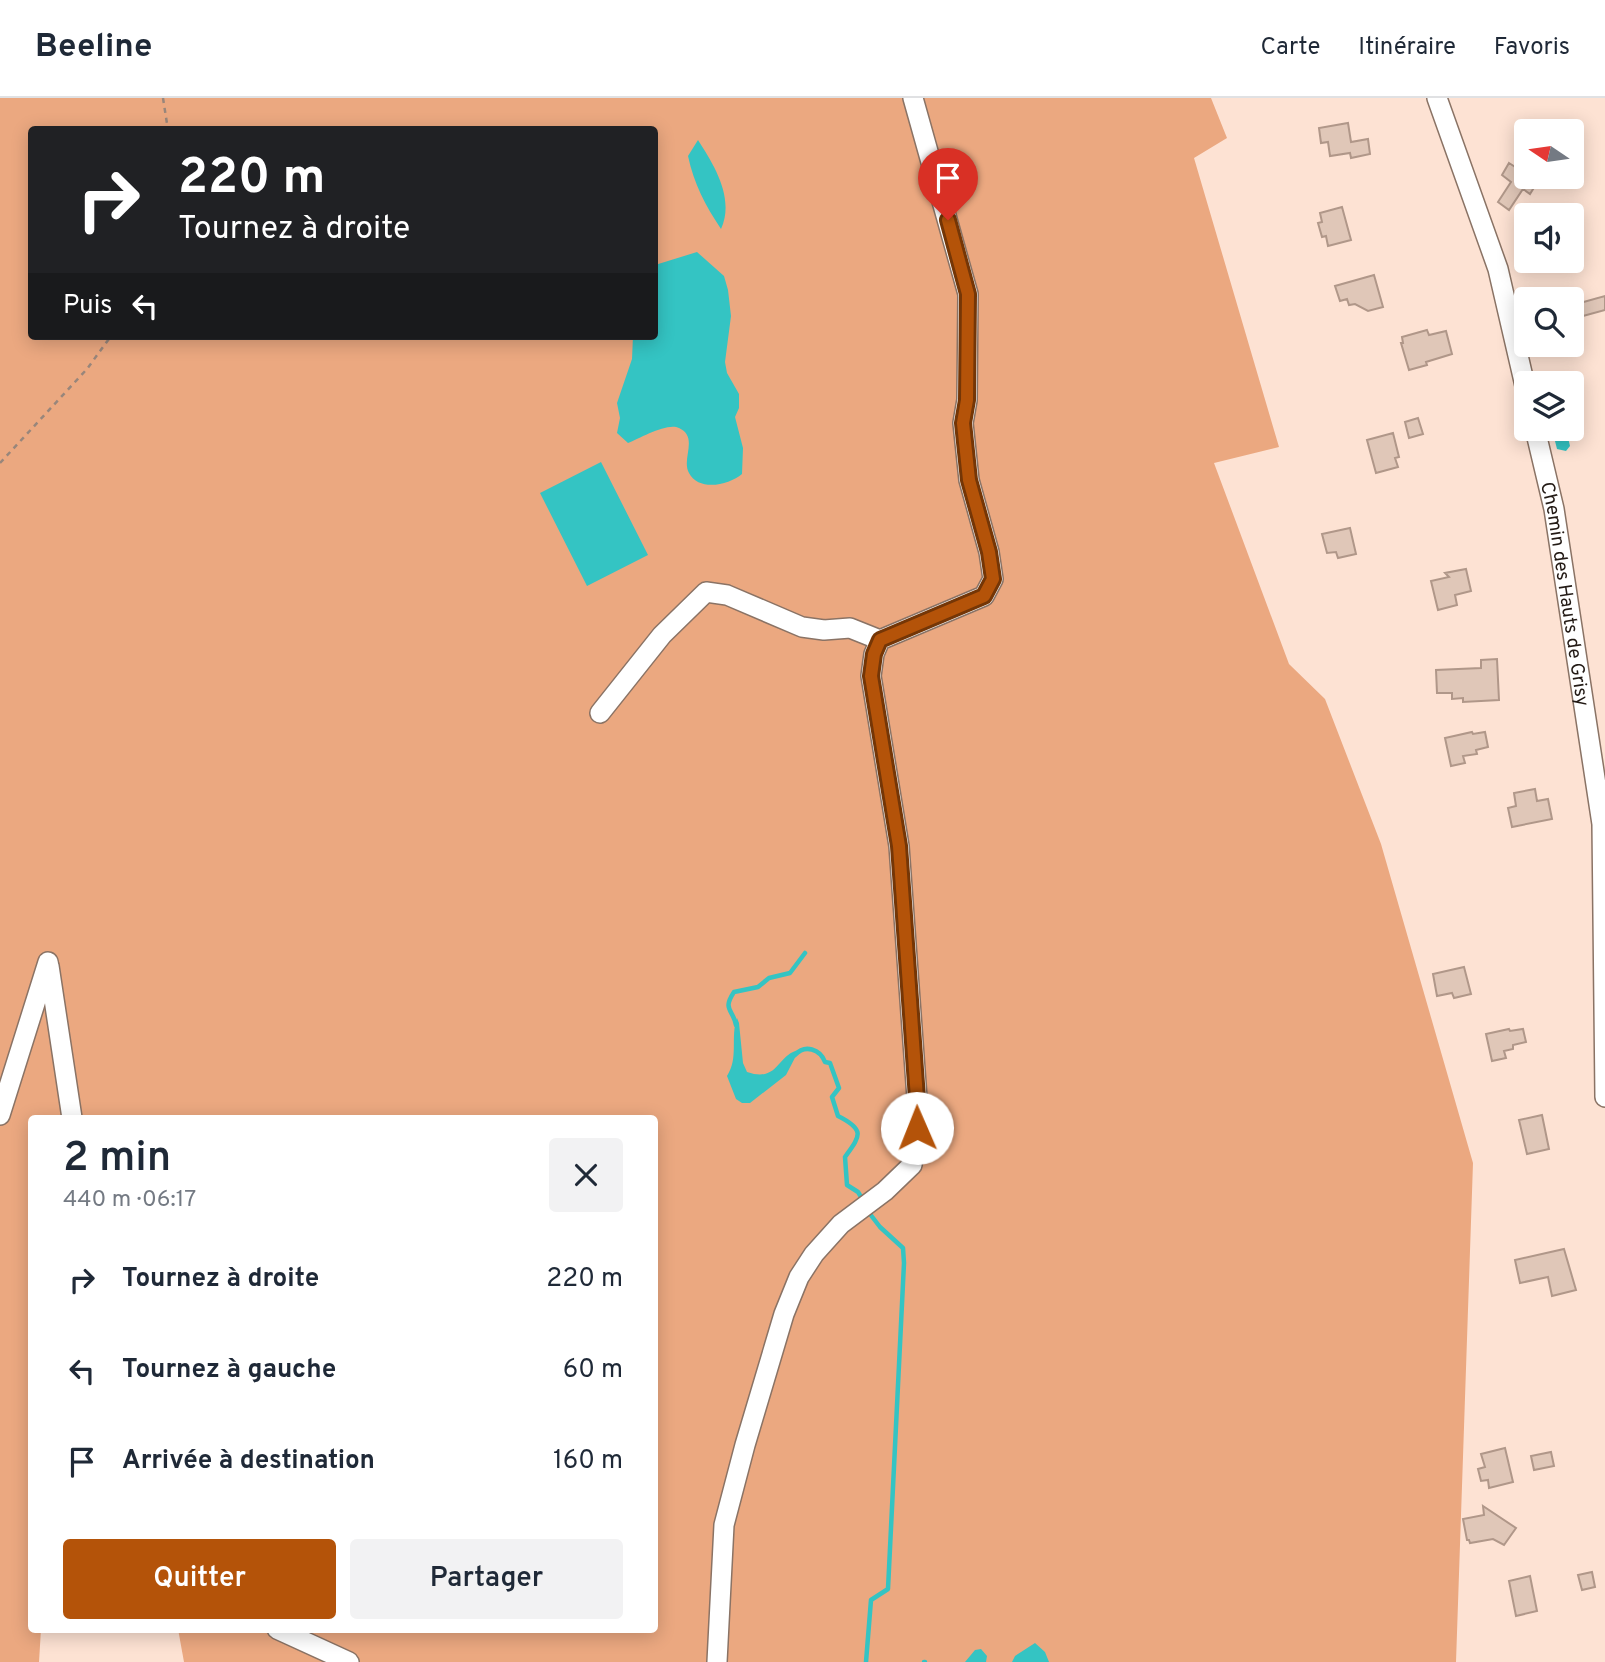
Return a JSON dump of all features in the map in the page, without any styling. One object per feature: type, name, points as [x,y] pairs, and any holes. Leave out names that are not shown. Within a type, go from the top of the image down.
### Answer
[{"type":"street","points":[[717,1662],[724,1525],[784,1314],[799,1277],[814,1254],[841,1224],[885,1191],[912,1165],[916,1144],[918,1112],[899,846],[871,676],[874,654],[880,640],[984,596],[993,579],[989,552],[969,480],[963,423],[967,400],[968,294],[914,98]]},
{"type":"street","points":[[1437,98],[1498,269],[1522,371]]},
{"type":"street","name":"Chemin des Hauts de Grisy","points":[[1538,441],[1554,509],[1602,824],[1605,1097]]},
{"type":"street","points":[[600,713],[662,635],[706,592],[727,595],[802,627],[824,630],[850,628],[880,640]]},
{"type":"street","points":[[0,1115],[48,962],[72,1115]]},
{"type":"street","points":[[286,1633],[349,1662]]},
{"type":"path","points":[[163,98],[166,126]]},
{"type":"path","points":[[0,463],[87,369],[108,340]]},
{"type":"shaded area","points":[[0,98],[1211,98],[1227,138],[1194,158],[1279,447],[1214,463],[1289,664],[1325,699],[1381,844],[1473,1163],[1456,1662],[184,1662],[179,1633],[658,1633],[658,1115],[28,1115],[28,1633],[41,1633],[39,1662],[0,1662]]},
{"type":"water","points":[[698,140],[721,182],[726,206],[721,229],[701,194],[690,166],[688,156]]},
{"type":"water","points":[[697,252],[724,276],[731,316],[725,362],[727,373],[739,394],[739,408],[735,417],[743,448],[742,474],[722,484],[700,483],[689,473],[688,437],[679,428],[661,429],[628,443],[617,433],[620,418],[617,403],[632,359],[633,340],[658,340],[658,264]]},
{"type":"water","points":[[1555,441],[1569,441],[1570,446],[1566,451],[1557,449]]},
{"type":"water","points":[[601,462],[648,555],[587,586],[540,493]]},
{"type":"water","points":[[737,1018],[743,1063],[747,1072],[766,1074],[799,1050],[786,1075],[750,1103],[742,1103],[736,1099],[727,1076],[733,1062]]},
{"type":"water","points":[[1035,1643],[1045,1652],[1049,1662],[1012,1662],[1015,1656]]},
{"type":"water","points":[[981,1649],[987,1656],[986,1662],[965,1662],[975,1650]]},
{"type":"building","points":[[1348,123],[1351,142],[1368,139],[1370,154],[1351,158],[1350,153],[1330,156],[1328,142],[1321,143],[1319,128]]},
{"type":"building","points":[[1509,163],[1514,166],[1514,189],[1523,189],[1509,210],[1498,202],[1511,182],[1502,175]]},
{"type":"building","points":[[1342,207],[1351,240],[1328,246],[1326,236],[1322,237],[1318,223],[1322,222],[1320,213]]},
{"type":"building","points":[[1374,275],[1383,307],[1368,311],[1355,304],[1349,305],[1347,299],[1340,301],[1335,286]]},
{"type":"building","points":[[1605,296],[1605,310],[1584,316],[1584,302]]},
{"type":"building","points":[[1427,330],[1429,335],[1446,331],[1452,354],[1409,370],[1401,343],[1402,337]]},
{"type":"building","points":[[1418,418],[1423,434],[1409,438],[1405,422]]},
{"type":"building","points":[[1393,433],[1399,457],[1395,458],[1398,467],[1376,473],[1367,440]]},
{"type":"building","points":[[1350,528],[1356,554],[1338,558],[1336,552],[1327,553],[1322,534]]},
{"type":"building","points":[[1466,569],[1471,591],[1455,595],[1457,605],[1438,610],[1431,581],[1449,577],[1445,573]]},
{"type":"building","points":[[1497,659],[1499,700],[1463,702],[1463,698],[1452,699],[1452,693],[1437,693],[1436,670],[1481,668],[1481,660]]},
{"type":"building","points":[[1485,732],[1488,747],[1476,750],[1477,754],[1463,756],[1465,763],[1451,766],[1445,738]]},
{"type":"building","points":[[1535,789],[1537,801],[1548,799],[1552,819],[1512,827],[1508,808],[1516,806],[1514,793]]},
{"type":"building","points":[[1464,967],[1471,994],[1454,998],[1452,993],[1437,996],[1433,974]]},
{"type":"building","points":[[1523,1029],[1526,1042],[1513,1045],[1513,1049],[1504,1051],[1506,1058],[1492,1061],[1486,1034]]},
{"type":"building","points":[[1542,1115],[1549,1149],[1527,1154],[1519,1120]]},
{"type":"building","points":[[1564,1249],[1576,1290],[1552,1296],[1548,1277],[1520,1283],[1515,1260]]},
{"type":"building","points":[[1505,1448],[1513,1482],[1489,1488],[1488,1480],[1481,1481],[1478,1469],[1485,1467],[1481,1454]]},
{"type":"building","points":[[1551,1452],[1554,1466],[1534,1470],[1531,1456]]},
{"type":"building","points":[[1483,1506],[1516,1528],[1504,1545],[1493,1539],[1470,1543],[1467,1540],[1463,1519],[1484,1515]]},
{"type":"building","points":[[1592,1572],[1595,1587],[1582,1590],[1578,1575]]},
{"type":"building","points":[[1530,1576],[1537,1611],[1516,1616],[1509,1581]]},
{"type":"waterway","points":[[736,1025],[729,1006],[734,992],[758,987],[769,978],[790,973],[805,953]]},
{"type":"waterway","points":[[795,1055],[812,1049],[820,1054],[825,1062],[830,1063],[839,1088],[832,1097],[838,1116],[853,1125],[858,1134],[845,1157],[847,1185],[858,1192],[863,1200]]},
{"type":"waterway","points":[[866,1662],[871,1600],[888,1589],[904,1263],[903,1248],[870,1214]]},
{"type":"route","points":[[917,1128],[899,846],[871,676],[874,654],[880,640],[984,596],[993,579],[989,552],[969,480],[963,423],[967,400],[968,294],[948,220]]}]
